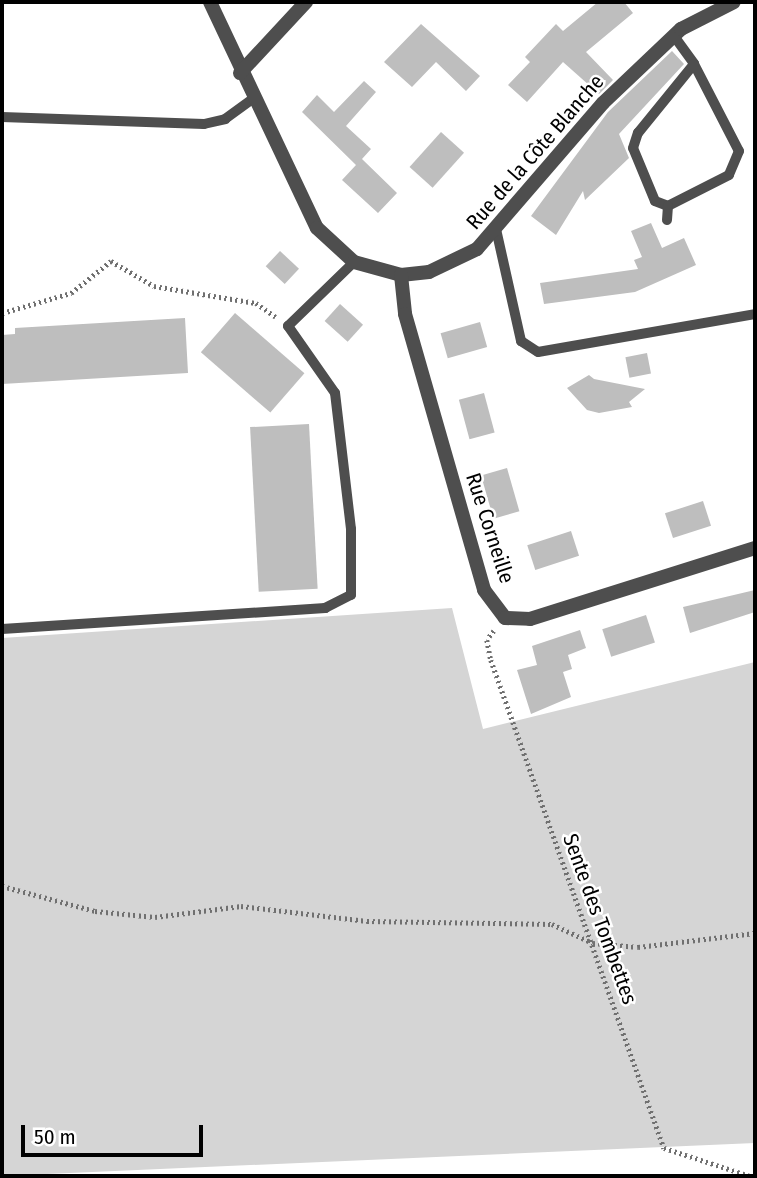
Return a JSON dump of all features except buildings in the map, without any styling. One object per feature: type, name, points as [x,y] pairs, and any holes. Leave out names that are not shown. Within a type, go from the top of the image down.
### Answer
[{"type":"street","name":"Rue de la Côte Blanche","points":[[209,2],[240,73],[317,228],[354,262],[401,275],[429,272],[477,249],[603,103],[674,36],[734,2]]},
{"type":"street","points":[[240,73],[306,2]]},
{"type":"street","name":"Rue Corneille","points":[[401,275],[405,314],[484,590],[505,618]]},
{"type":"street","points":[[505,618],[530,619],[755,548]]},
{"type":"lane","points":[[674,36],[694,64],[739,151],[729,176],[668,206],[655,201],[633,148],[638,133],[694,64]]},
{"type":"lane","points":[[2,117],[204,124],[225,119],[253,99]]},
{"type":"lane","points":[[667,220],[668,206]]},
{"type":"lane","points":[[496,229],[521,341],[538,352],[755,314]]},
{"type":"lane","points":[[2,629],[325,608],[351,595],[351,529],[335,393],[288,326],[354,262]]},
{"type":"path","points":[[2,313],[71,293],[111,261],[154,286],[256,303],[288,326]]},
{"type":"path","name":"Sente des Tombettes","points":[[505,618],[487,640],[491,660],[664,1148],[750,1176]]},
{"type":"path","points":[[2,886],[95,911],[143,915],[242,906],[367,921],[552,924],[593,943],[638,947],[755,933]]},
{"type":"shaded area","points":[[452,608],[483,729],[755,662],[755,1143],[2,1176],[2,638]]}]
